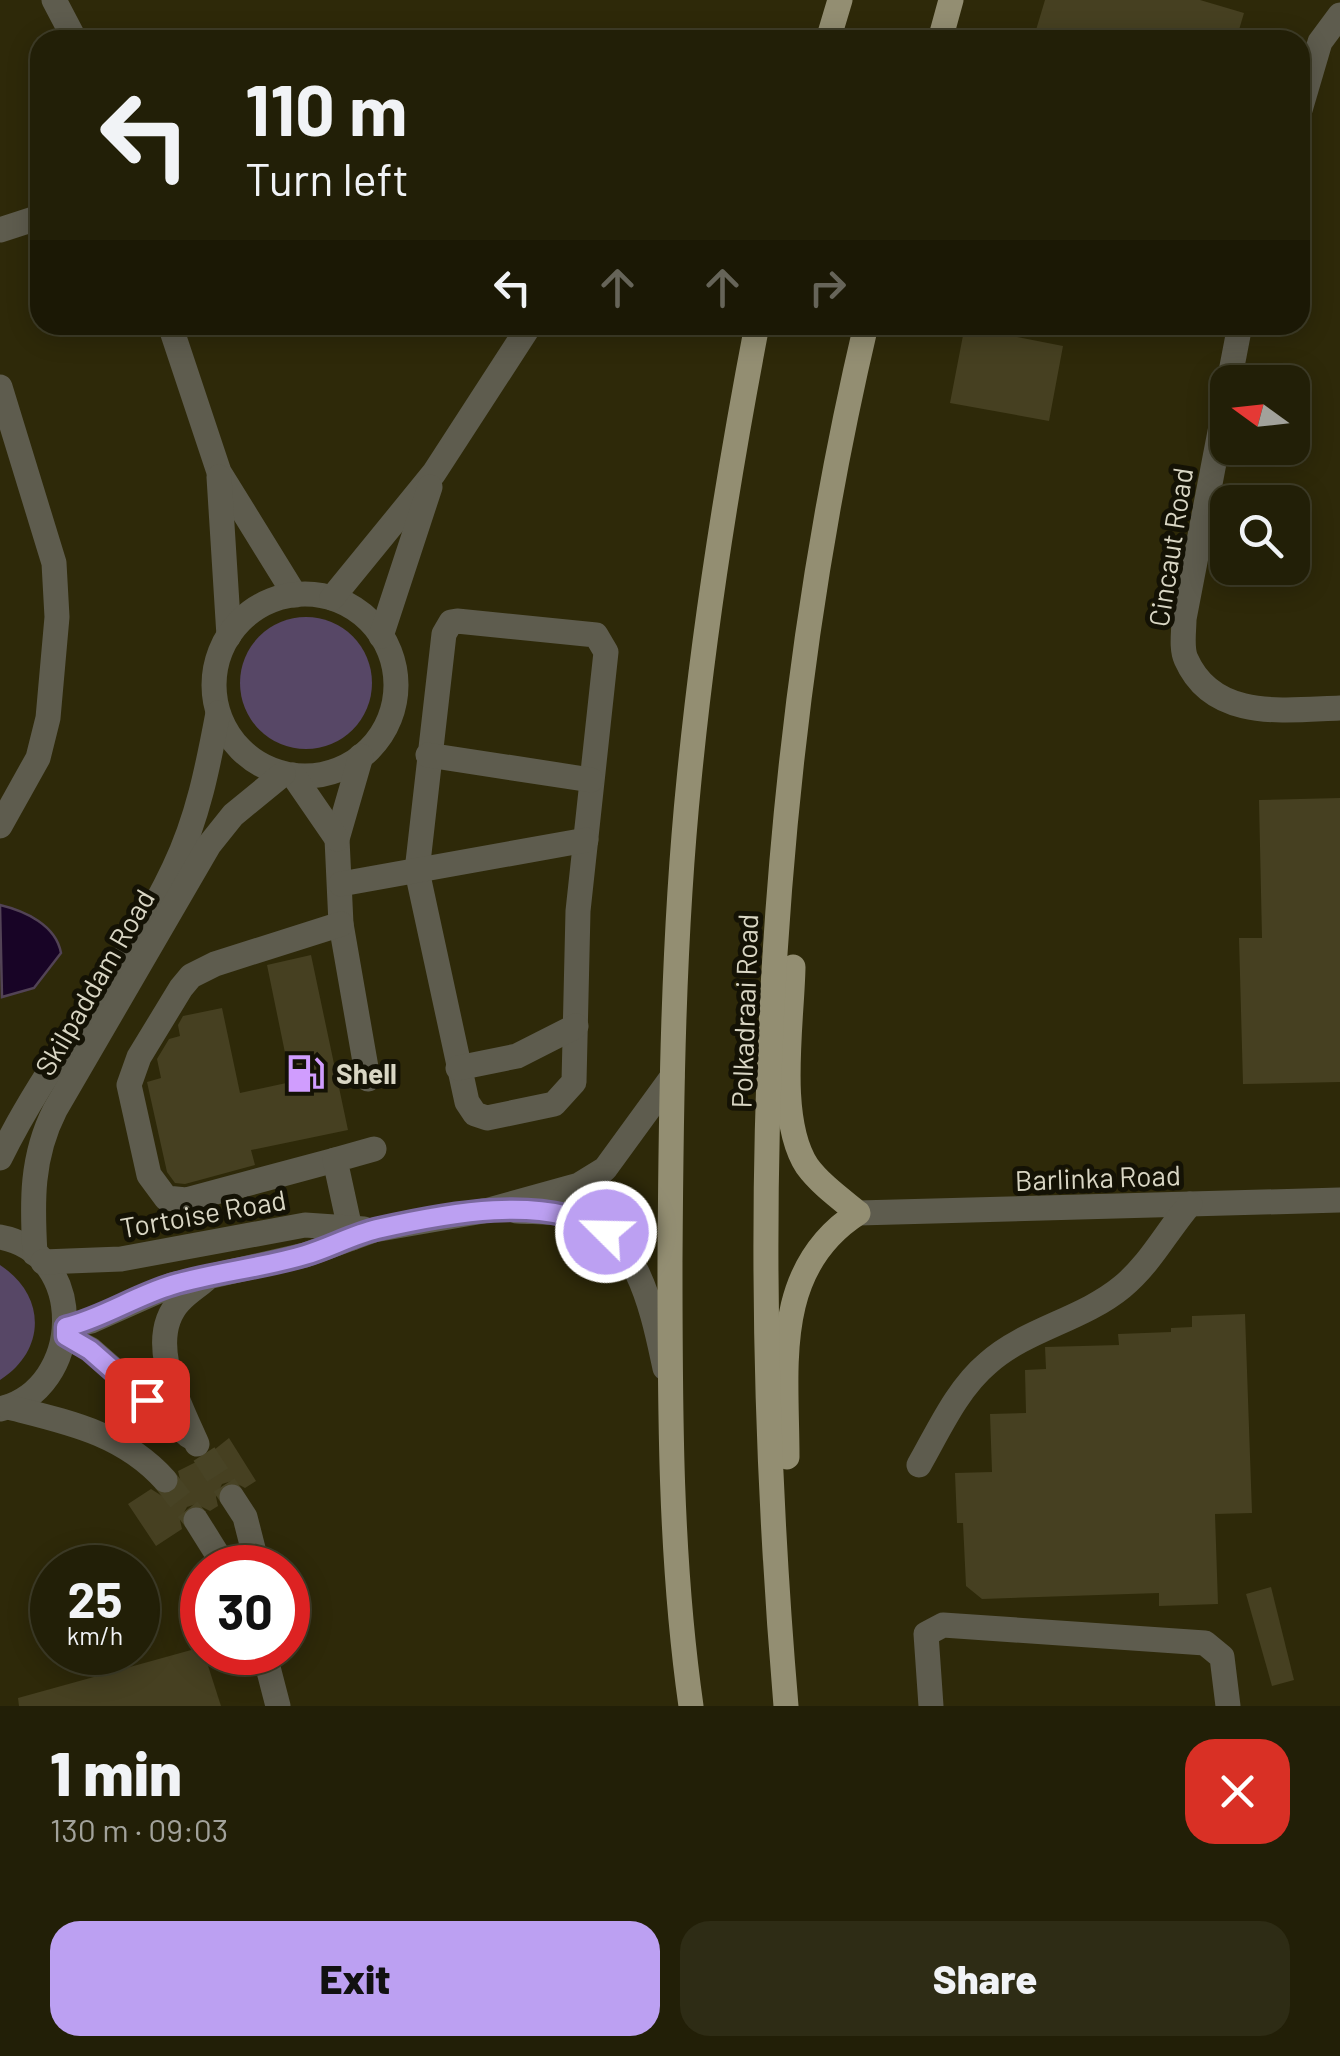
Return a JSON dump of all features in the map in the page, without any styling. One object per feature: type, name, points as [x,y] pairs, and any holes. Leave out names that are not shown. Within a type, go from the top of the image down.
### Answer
[{"type":"main road","points":[[831,30],[840,0]]},
{"type":"main road","points":[[943,30],[951,0]]},
{"type":"main road","points":[[691,1706],[671,1470],[672,1078],[688,784],[729,468],[755,335]]},
{"type":"main road","name":"Polkadraai Road","points":[[786,1706],[765,1288],[781,860],[816,572],[864,335]]},
{"type":"main road","points":[[778,1606],[786,1501],[787,1330],[795,1297],[818,1246],[858,1213],[808,1166],[793,1130],[789,1099],[794,956],[781,860]]},
{"type":"street","points":[[54,0],[71,30]]},
{"type":"street","points":[[77,30],[78,0]]},
{"type":"street","points":[[1310,76],[1320,42],[1340,15]]},
{"type":"street","points":[[0,230],[30,220]]},
{"type":"street","points":[[173,335],[219,472],[296,595]]},
{"type":"street","points":[[332,598],[434,473],[524,335]]},
{"type":"street","points":[[1232,365],[1238,335]]},
{"type":"street","points":[[0,387],[54,562],[57,617],[48,718],[38,758],[0,826]]},
{"type":"street","name":"Cincaut Road","points":[[1214,465],[1184,620],[1184,657],[1209,692],[1234,705],[1259,710],[1340,708]]},
{"type":"street","points":[[219,472],[228,636]]},
{"type":"street","points":[[381,636],[434,473]]},
{"type":"street","points":[[288,775],[332,772],[361,756],[383,731],[394,700],[394,667],[381,636],[368,620],[332,598],[296,595],[264,604],[238,623],[216,666],[218,712],[243,752],[288,775],[337,840]]},
{"type":"street","points":[[451,622],[596,636],[606,652],[578,911],[574,1082],[554,1104],[480,1117],[467,1102],[417,871],[428,755],[444,634],[451,622]]},
{"type":"street","name":"Skilpaddam Road","points":[[0,1158],[32,1097],[146,922],[175,866],[198,807],[218,712]]},
{"type":"street","points":[[428,755],[592,780]]},
{"type":"street","points":[[361,756],[337,840],[341,924],[368,1078]]},
{"type":"street","name":"Skilpaddam Road","points":[[39,1258],[34,1171],[38,1146],[56,1110],[210,845],[233,815],[288,775]]},
{"type":"street","points":[[341,884],[586,840]]},
{"type":"street","points":[[341,924],[253,951],[190,976],[131,1075],[133,1103],[149,1174],[155,1188],[166,1198],[186,1200],[374,1149]]},
{"type":"street","points":[[458,1068],[517,1056],[576,1026]]},
{"type":"street","name":"Tortoise Road","points":[[66,1331],[172,1285],[305,1256],[358,1232],[488,1210],[579,1186],[605,1170],[672,1078]]},
{"type":"street","points":[[335,1160],[358,1232]]},
{"type":"street","name":"Barlinka Road","points":[[858,1213],[1340,1200]]},
{"type":"street","points":[[919,1465],[958,1398],[988,1362],[1095,1307],[1121,1288],[1150,1262],[1190,1204]]},
{"type":"street","name":"Tortoise Road","points":[[488,1210],[569,1214],[606,1232],[640,1276],[670,1392]]},
{"type":"street","name":"Tortoise Road","points":[[39,1258],[122,1260],[305,1225],[358,1232]]},
{"type":"street","points":[[0,1236],[39,1258],[58,1284],[66,1331],[55,1366],[35,1390],[4,1408]]},
{"type":"street","points":[[66,1331],[200,1449],[174,1392],[166,1358],[167,1326],[178,1303],[208,1277]]},
{"type":"street","points":[[4,1408],[61,1421],[129,1448],[141,1454],[165,1480]]},
{"type":"street","points":[[232,1497],[245,1516],[252,1545]]},
{"type":"street","points":[[196,1520],[212,1545]]},
{"type":"street","points":[[931,1706],[926,1634],[943,1626],[1205,1643],[1222,1656],[1228,1706]]},
{"type":"street","points":[[270,1675],[278,1706]]},
{"type":"shaded area","points":[[306,617],[331,622],[353,636],[367,658],[372,683],[367,708],[353,730],[331,744],[306,749],[281,744],[259,730],[245,708],[240,683],[245,658],[259,636],[281,622]]},
{"type":"shaded area","points":[[0,905],[29,915],[46,927],[61,953],[34,988],[2,997]]},
{"type":"shaded area","points":[[0,1265],[26,1291],[35,1322],[26,1354],[0,1380]]},
{"type":"building","points":[[1045,0],[1200,0],[1244,13],[1239,30],[1036,30]]},
{"type":"building","points":[[963,335],[1006,335],[1063,346],[1049,421],[950,403]]},
{"type":"building","points":[[1340,798],[1340,1082],[1243,1084],[1239,938],[1262,938],[1259,800]]},
{"type":"building","points":[[311,955],[348,1130],[251,1150],[255,1165],[185,1184],[175,1183],[167,1172],[147,1082],[161,1078],[157,1059],[169,1039],[180,1036],[178,1025],[183,1016],[222,1008],[240,1093],[291,1082],[267,965]]},
{"type":"building","points":[[1245,1314],[1252,1513],[1215,1514],[1218,1604],[1159,1606],[1159,1593],[982,1599],[966,1586],[963,1523],[957,1523],[955,1473],[992,1472],[990,1414],[1026,1413],[1025,1370],[1046,1369],[1045,1347],[1119,1345],[1118,1334],[1171,1332],[1171,1328],[1192,1327],[1192,1316]]},
{"type":"building","points":[[229,1438],[256,1481],[245,1488],[232,1481],[222,1484],[216,1497],[218,1506],[210,1511],[196,1504],[187,1507],[180,1520],[182,1529],[155,1545],[128,1504],[151,1489],[162,1496],[176,1492],[181,1483],[178,1471],[204,1458]]},
{"type":"building","points":[[1271,1587],[1294,1680],[1272,1686],[1246,1594]]},
{"type":"building","points":[[180,1653],[180,1675],[211,1675],[221,1706],[19,1706],[18,1698],[101,1675],[160,1675],[160,1659]]},
{"type":"tunnel","points":[[204,1454],[232,1497]]},
{"type":"tunnel","points":[[165,1480],[196,1520]]},
{"type":"place","name":"Shell","points":[[306,1073]]},
{"type":"route","points":[[147,1400],[90,1350],[66,1336],[66,1327],[91,1321],[172,1285],[305,1256],[374,1230],[488,1210],[569,1214],[606,1232]]}]
